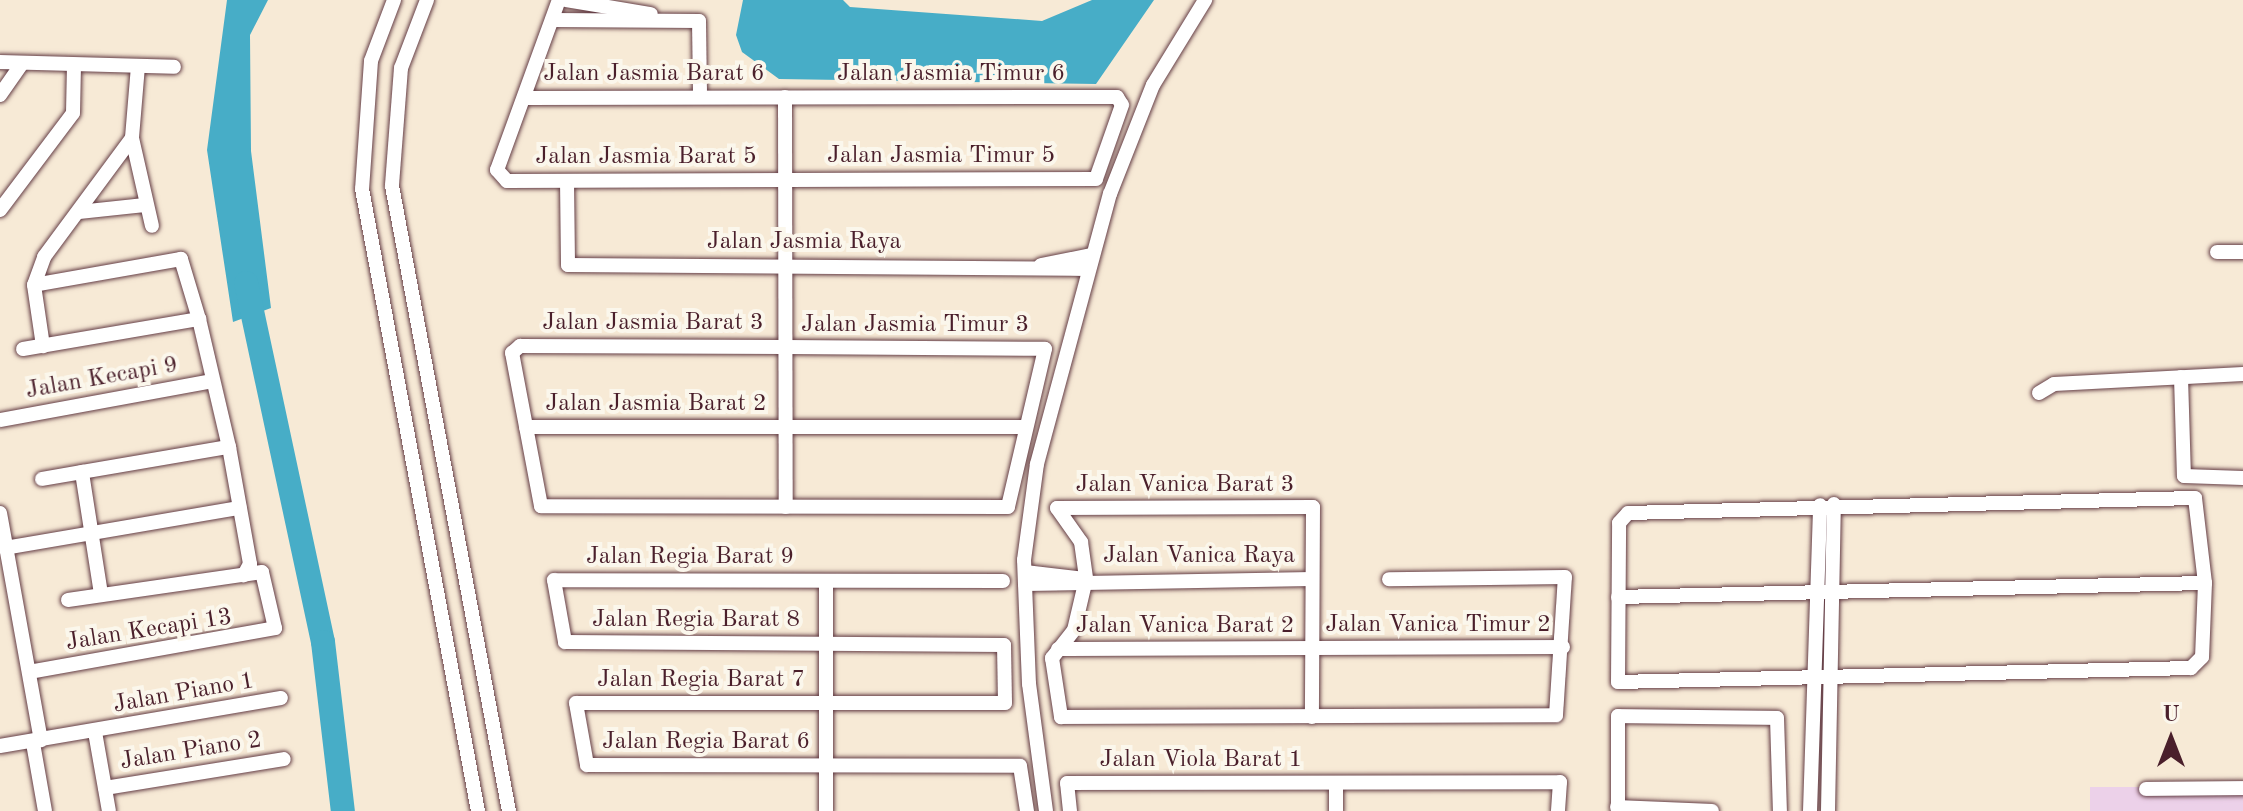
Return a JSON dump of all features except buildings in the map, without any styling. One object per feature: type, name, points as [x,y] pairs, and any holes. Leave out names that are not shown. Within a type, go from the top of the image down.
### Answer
[{"type":"street","points":[[394,0],[371,61],[362,189],[478,811]]},
{"type":"street","points":[[427,0],[401,68],[392,186],[509,811]]},
{"type":"street","points":[[524,98],[559,0]]},
{"type":"street","points":[[566,0],[699,21]]},
{"type":"street","points":[[1046,811],[1025,578],[1037,464],[1090,262],[1153,85],[1205,0]]},
{"type":"street","points":[[552,20],[699,21]]},
{"type":"street","points":[[699,21],[700,97]]},
{"type":"street","points":[[0,62],[74,67],[174,67]]},
{"type":"street","points":[[0,95],[22,63]]},
{"type":"street","points":[[138,66],[132,138],[152,226]]},
{"type":"street","points":[[0,210],[73,113],[74,67]]},
{"type":"street","points":[[785,97],[786,507]]},
{"type":"street","name":"Jalan Jasmia Barat 6","points":[[524,98],[785,97]]},
{"type":"street","name":"Jalan Jasmia Timur 6","points":[[785,97],[1117,97],[1122,105],[1096,179]]},
{"type":"street","name":"Jalan Jasmia Barat 5","points":[[524,98],[497,170],[507,181],[785,180]]},
{"type":"street","points":[[43,346],[34,285],[44,257],[132,138]]},
{"type":"street","name":"Jalan Jasmia Timur 5","points":[[785,180],[1096,179]]},
{"type":"street","name":"Jalan Jasmia Raya","points":[[567,181],[568,265],[1041,265],[1090,262]]},
{"type":"street","points":[[79,212],[145,205]]},
{"type":"street","points":[[2217,252],[2243,252]]},
{"type":"street","points":[[34,285],[181,259],[199,319],[229,447],[250,564],[244,575],[68,600]]},
{"type":"street","points":[[23,349],[199,319]]},
{"type":"street","name":"Jalan Jasmia Barat 3","points":[[526,427],[512,353],[520,346],[786,347]]},
{"type":"street","name":"Jalan Jasmia Timur 3","points":[[786,347],[1045,349],[1026,427]]},
{"type":"street","points":[[2039,393],[2054,384],[2243,374]]},
{"type":"street","points":[[2181,377],[2184,476],[2243,478]]},
{"type":"street","name":"Jalan Kecapi 9","points":[[0,420],[212,381]]},
{"type":"street","points":[[526,427],[541,506],[786,507],[1008,507],[1026,427]]},
{"type":"street","name":"Jalan Jasmia Barat 2","points":[[526,427],[1026,427]]},
{"type":"street","points":[[42,479],[229,447]]},
{"type":"street","points":[[82,472],[101,594]]},
{"type":"street","points":[[2187,495],[2200,503],[2205,583],[2202,657],[2191,668],[1815,681],[1618,682],[1619,523],[1628,513],[2187,495]]},
{"type":"street","points":[[1810,811],[1827,505]]},
{"type":"street","name":"Jalan Vanica Barat 3","points":[[1086,579],[1081,542],[1057,508],[1313,507],[1312,579]]},
{"type":"street","points":[[5,548],[240,508]]},
{"type":"street","points":[[0,513],[29,672],[45,811]]},
{"type":"street","name":"Jalan Kecapi 13","points":[[29,672],[274,631],[264,574],[244,575]]},
{"type":"street","points":[[1086,579],[1074,630],[1052,658],[1056,709],[1073,721],[1549,717],[1561,706],[1565,577],[1389,579]]},
{"type":"street","name":"Jalan Vanica Raya","points":[[1025,578],[1312,579]]},
{"type":"street","points":[[1312,579],[1312,717]]},
{"type":"street","name":"Jalan Regia Barat 9","points":[[565,642],[554,580],[1003,581]]},
{"type":"street","points":[[826,581],[826,811]]},
{"type":"street","points":[[1618,597],[2205,583]]},
{"type":"street","points":[[1824,592],[1831,680],[1828,811]]},
{"type":"street","name":"Jalan Regia Barat 8","points":[[565,642],[1004,645],[1005,703]]},
{"type":"street","name":"Jalan Vanica Timur 2","points":[[1312,649],[1563,647]]},
{"type":"street","name":"Jalan Vanica Barat 2","points":[[1058,649],[1312,649]]},
{"type":"street","name":"Jalan Piano 1","points":[[0,746],[281,698]]},
{"type":"street","name":"Jalan Regia Barat 7","points":[[587,765],[576,703],[1005,703]]},
{"type":"street","points":[[1712,811],[1617,809],[1618,716],[1777,718],[1780,811]]},
{"type":"street","points":[[95,732],[109,811]]},
{"type":"street","name":"Jalan Piano 2","points":[[105,788],[284,759]]},
{"type":"street","name":"Jalan Regia Barat 6","points":[[587,765],[1020,766],[1027,811]]},
{"type":"street","name":"Jalan Viola Barat 1","points":[[1070,811],[1067,783],[1560,782],[1558,811]]},
{"type":"street","points":[[1336,784],[1336,811]]},
{"type":"street","points":[[2146,789],[2243,788]]},
{"type":"shaded area","points":[[2090,787],[2243,787],[2243,811],[2090,811]]},
{"type":"water","points":[[227,0],[268,0],[250,35],[251,151],[271,308],[233,322],[207,150]]},
{"type":"water","points":[[743,0],[843,0],[850,7],[1042,21],[1092,0],[1154,0],[1096,84],[779,79],[742,52],[736,35]]},
{"type":"waterway","points":[[246,283],[323,642],[343,811]]}]
